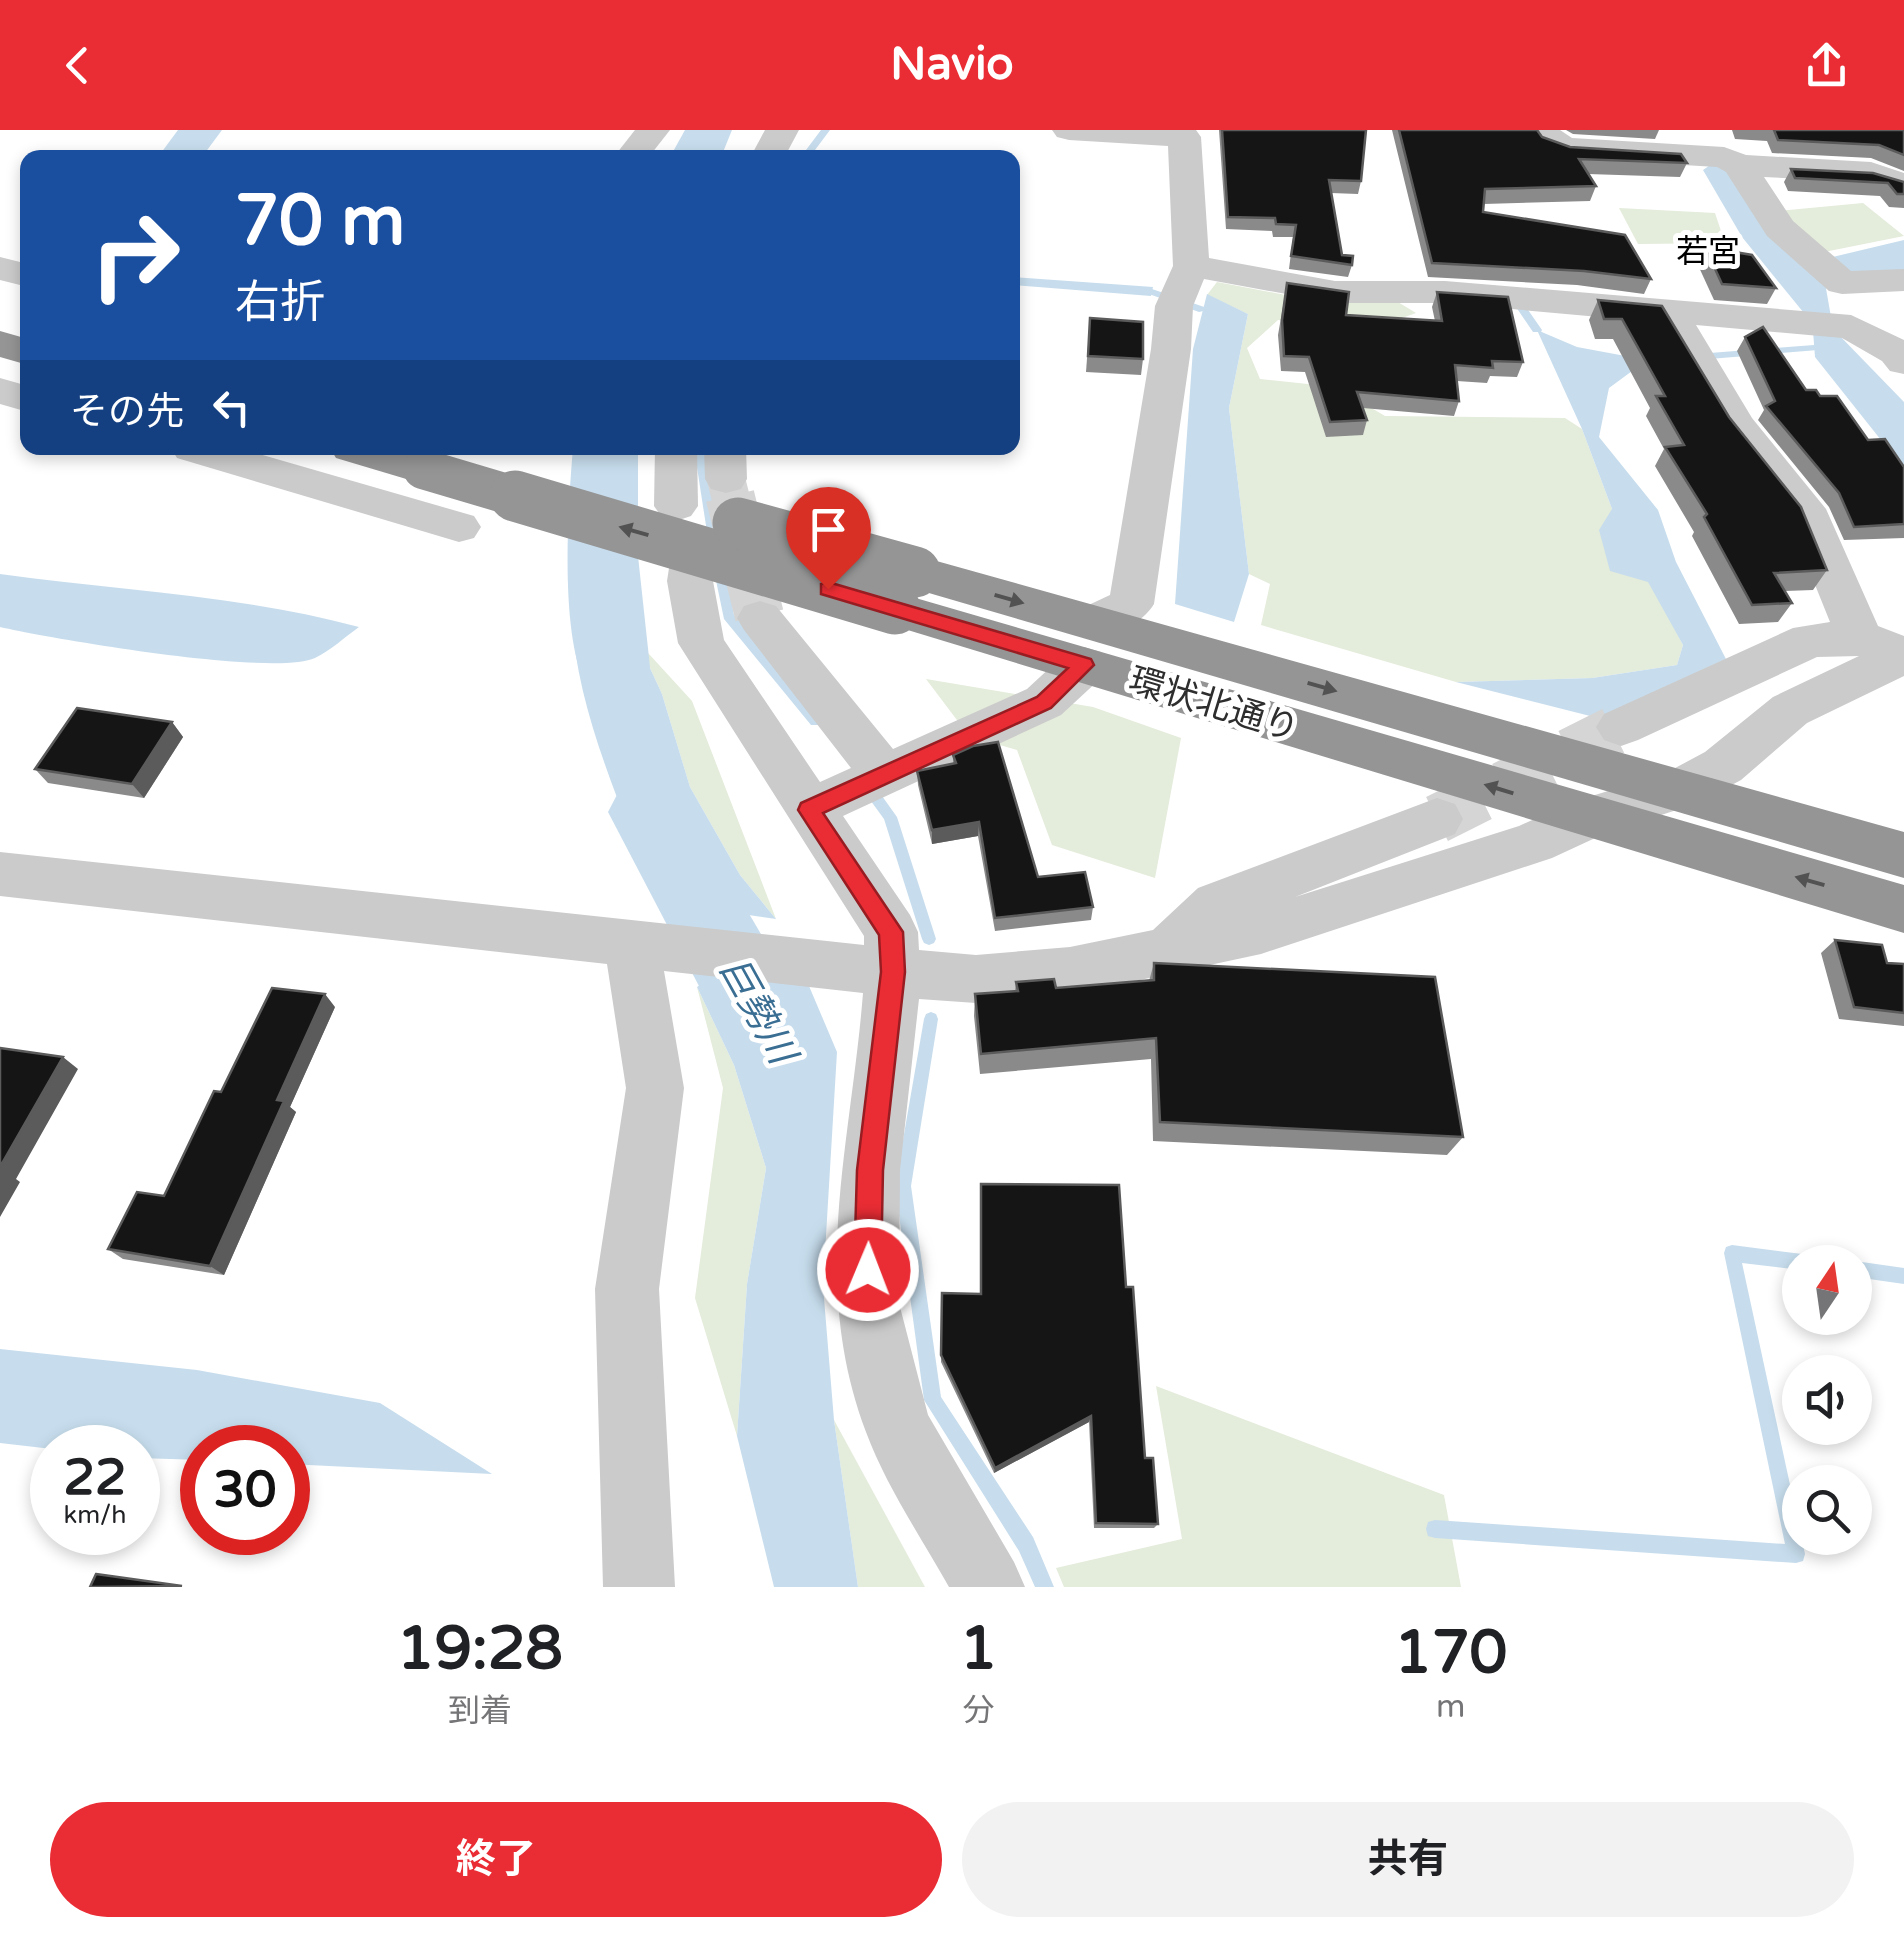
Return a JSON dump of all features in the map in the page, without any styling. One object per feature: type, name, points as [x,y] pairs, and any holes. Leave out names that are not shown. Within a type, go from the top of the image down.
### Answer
[{"type":"highway","name":"環状北通り","points":[[374,455],[685,528],[1089,643],[1680,789],[1904,855]]},
{"type":"highway","name":"環状北通り","points":[[493,455],[685,528]]},
{"type":"highway","name":"環状北通り","points":[[1089,643],[1590,817],[1904,909]]},
{"type":"street","points":[[637,150],[654,130]]},
{"type":"street","points":[[823,803],[1044,702],[1089,643],[1132,604],[1182,287],[1184,134],[1069,130]]},
{"type":"street","points":[[1543,130],[1550,141],[1566,148],[1871,172],[1904,184]]},
{"type":"street","points":[[1731,161],[1780,228],[1828,271],[1852,327]]},
{"type":"street","points":[[1828,271],[1904,280]]},
{"type":"street","points":[[1182,287],[1444,292],[1852,327],[1896,352],[1904,362]]},
{"type":"street","points":[[1668,311],[1736,426],[1811,520],[1889,649]]},
{"type":"street","points":[[216,455],[459,527]]},
{"type":"street","points":[[312,483],[342,455]]},
{"type":"street","points":[[677,455],[701,643],[823,803],[891,932],[893,972],[870,1170],[867,1303],[898,1428],[989,1587]]},
{"type":"street","points":[[760,618],[886,776]]},
{"type":"street","points":[[1621,726],[1810,640],[1889,649]]},
{"type":"street","points":[[0,874],[893,972],[976,979],[1070,971],[1298,920],[1534,843],[1590,817],[1680,789],[1723,766],[1790,710],[1889,649]]},
{"type":"street","points":[[1168,950],[1217,904],[1437,819]]},
{"type":"street","points":[[632,945],[655,1088],[626,1290],[639,1587]]},
{"type":"green space","points":[[1863,203],[1904,236],[1824,252],[1778,211]]},
{"type":"green space","points":[[1619,208],[1715,213],[1725,243],[1638,244]]},
{"type":"green space","points":[[1217,282],[1323,302],[1393,299],[1416,313],[1377,327],[1278,320],[1247,348],[1260,379],[1336,387],[1385,416],[1565,418],[1582,429],[1612,509],[1683,645],[1677,665],[1592,678],[1456,682],[1261,625],[1270,584],[1249,574],[1229,408],[1248,314],[1207,295]]},
{"type":"green space","points":[[638,642],[692,701],[776,919],[740,875],[690,787],[662,694]]},
{"type":"green space","points":[[926,679],[1093,707],[1181,738],[1155,878],[1052,845],[1017,750],[969,736]]},
{"type":"green space","points":[[697,987],[734,1065],[766,1168],[747,1284],[737,1436],[695,1298],[723,1088]]},
{"type":"green space","points":[[1156,1386],[1444,1495],[1461,1587],[1064,1587],[1056,1568],[1182,1539]]},
{"type":"green space","points":[[834,1420],[925,1587],[858,1587]]},
{"type":"water","points":[[178,130],[222,130],[207,150],[163,150]]},
{"type":"water","points":[[685,130],[732,130],[724,150],[674,150]]},
{"type":"water","points":[[1713,163],[1734,175],[1824,277],[1831,317],[1808,318],[1742,237],[1703,170]]},
{"type":"water","points":[[1904,240],[1904,270],[1855,273],[1820,260]]},
{"type":"water","points":[[1020,278],[1153,287],[1151,296],[1020,286]]},
{"type":"water","points":[[1207,294],[1248,314],[1229,408],[1249,574],[1234,622],[1175,604],[1193,349]]},
{"type":"water","points":[[1537,330],[1577,347],[1647,360],[1609,388],[1599,437],[1658,510],[1676,562],[1726,659],[1598,718],[1456,682],[1592,678],[1677,665],[1683,645],[1648,582],[1610,571],[1599,530],[1612,509],[1582,429]]},
{"type":"water","points":[[1813,331],[1838,334],[1904,402],[1904,469],[1815,357]]},
{"type":"water","points":[[575,548],[631,564],[638,642],[662,694],[690,787],[740,875],[776,919],[658,902],[604,762],[582,689],[572,617]]},
{"type":"water","points":[[0,574],[225,601],[359,627],[321,655],[292,663],[211,660],[112,647],[0,627]]},
{"type":"water","points":[[716,974],[809,986],[837,1052],[823,1286],[834,1420],[858,1587],[774,1587],[737,1436],[747,1284],[766,1168],[734,1065],[697,987]]},
{"type":"water","points":[[0,1349],[197,1370],[380,1403],[492,1474],[310,1465],[310,1425],[180,1425],[180,1459],[160,1459],[160,1425],[30,1425],[30,1446],[0,1443]]},
{"type":"building","points":[[1222,130],[1366,130],[1361,181],[1329,180],[1342,255],[1353,256],[1352,265],[1291,256],[1296,225],[1276,224],[1275,218],[1228,217]]},
{"type":"building","points":[[1399,130],[1537,130],[1542,137],[1570,147],[1681,154],[1687,163],[1579,159],[1596,186],[1485,189],[1483,212],[1625,235],[1651,279],[1584,271],[1432,263]]},
{"type":"building","points":[[1774,130],[1904,130],[1904,155],[1879,145],[1778,140]]},
{"type":"building","points":[[1791,169],[1873,173],[1904,182],[1904,194],[1897,194],[1888,183],[1795,178]]},
{"type":"building","points":[[1705,247],[1752,255],[1776,288],[1722,284]]},
{"type":"building","points":[[1287,283],[1349,292],[1346,315],[1442,321],[1437,292],[1508,297],[1523,362],[1492,361],[1493,368],[1455,365],[1459,401],[1357,392],[1367,420],[1330,422],[1309,357],[1284,356],[1282,320]]},
{"type":"building","points":[[1598,300],[1662,306],[1729,417],[1801,507],[1827,570],[1774,573],[1792,603],[1752,605],[1704,517],[1707,514],[1665,447],[1684,445],[1656,396],[1665,396],[1622,319],[1604,319]]},
{"type":"building","points":[[1090,318],[1143,322],[1143,359],[1088,356]]},
{"type":"building","points":[[1763,327],[1806,390],[1816,390],[1820,396],[1837,396],[1868,440],[1885,439],[1904,467],[1904,524],[1854,527],[1839,493],[1766,406],[1775,401],[1745,337]]},
{"type":"building","points":[[77,708],[172,722],[132,784],[35,769]]},
{"type":"building","points":[[998,742],[1038,877],[1085,872],[1093,907],[995,918],[979,822],[932,830],[917,771],[956,763],[953,755],[973,746]]},
{"type":"building","points":[[1835,940],[1882,945],[1887,963],[1904,964],[1904,1013],[1854,1007]]},
{"type":"building","points":[[1154,963],[1435,977],[1463,1137],[1160,1122],[1156,1038],[981,1054],[975,994],[1018,991],[1016,982],[1054,979],[1056,988],[1154,980]]},
{"type":"building","points":[[272,988],[325,994],[277,1100],[284,1101],[210,1266],[108,1249],[137,1192],[164,1196],[214,1091],[221,1092]]},
{"type":"building","points":[[0,1048],[63,1057],[0,1167]]},
{"type":"building","points":[[981,1184],[1119,1185],[1126,1287],[1133,1287],[1145,1458],[1153,1458],[1158,1524],[1096,1523],[1091,1416],[995,1468],[941,1355],[942,1293],[981,1294]]},
{"type":"building","points":[[96,1574],[182,1586],[90,1587]]},
{"type":"waterway","points":[[810,150],[826,130]]},
{"type":"waterway","points":[[1152,292],[1203,310]]},
{"type":"waterway","points":[[1518,295],[1521,307],[1537,330]]},
{"type":"waterway","points":[[1697,357],[1814,348]]},
{"type":"waterway","name":"巨勢川","points":[[605,455],[603,556],[613,667]]},
{"type":"waterway","points":[[700,455],[715,545]]},
{"type":"waterway","points":[[719,566],[728,616],[816,722]]},
{"type":"waterway","points":[[867,786],[890,817],[929,939]]},
{"type":"waterway","name":"巨勢川","points":[[648,812],[767,1027]]},
{"type":"waterway","points":[[931,1019],[903,1186],[933,1400],[1026,1544],[1045,1587]]},
{"type":"waterway","points":[[1435,1529],[1796,1554],[1732,1253],[1782,1259]]},
{"type":"waterway","points":[[1872,1271],[1904,1276]]},
{"type":"tunnel","points":[[726,479],[731,499]]},
{"type":"tunnel","points":[[730,496],[760,618]]},
{"type":"tunnel","points":[[1437,819],[1621,727]]},
{"type":"district","name":"若宮","points":[[1708,251]]},
{"type":"route","points":[[828,589],[1084,665],[1044,702],[809,810],[891,932],[893,972],[888,1042],[870,1170],[868,1270]]}]
